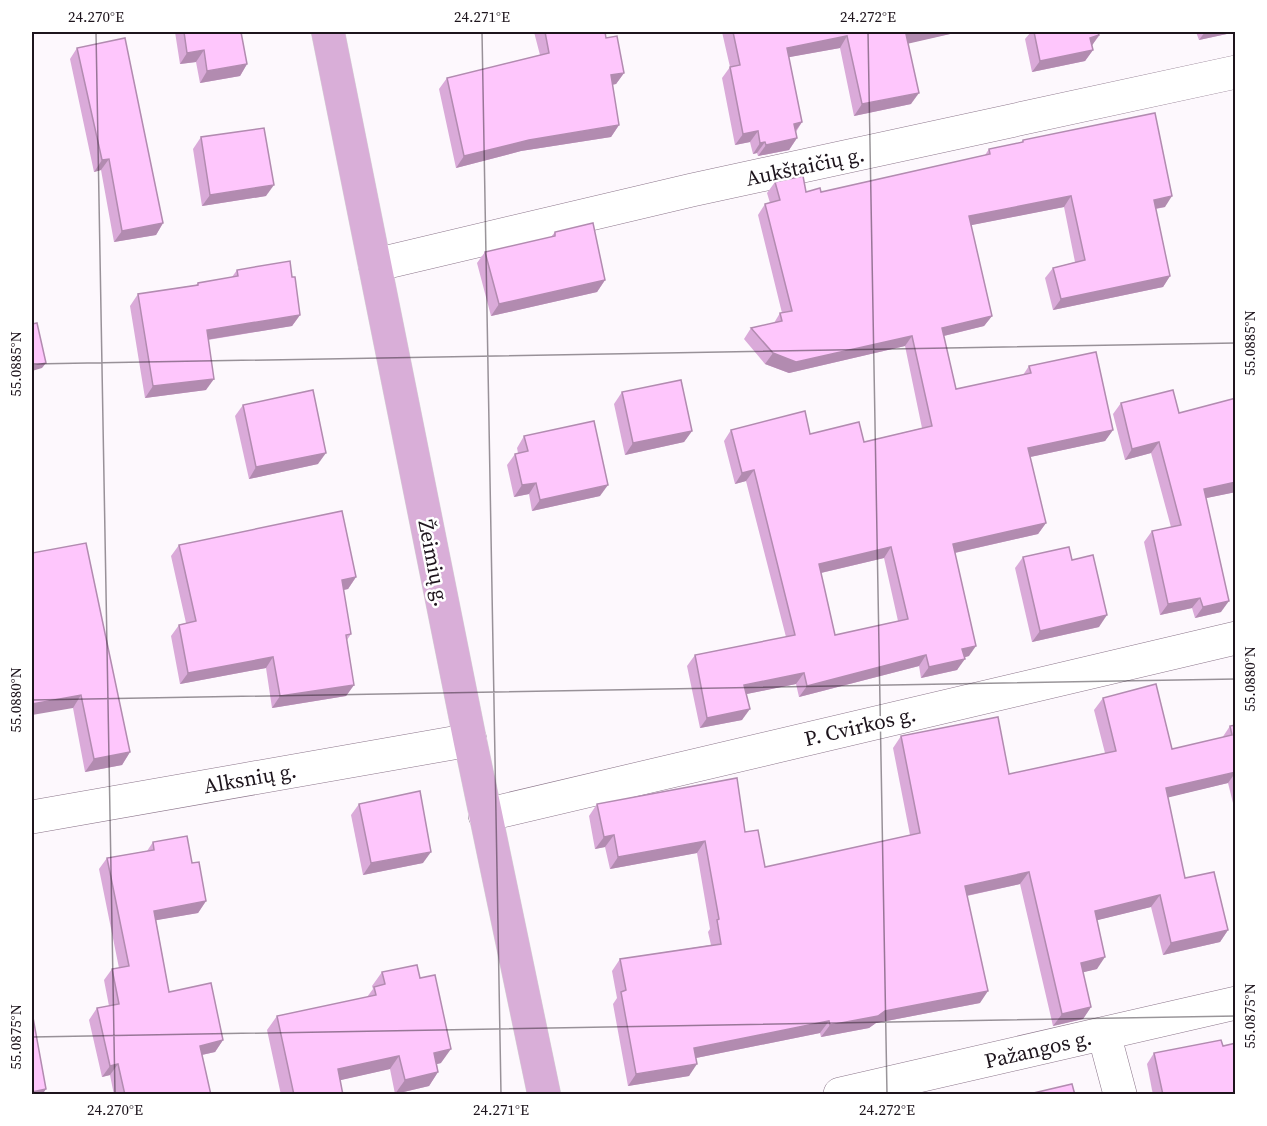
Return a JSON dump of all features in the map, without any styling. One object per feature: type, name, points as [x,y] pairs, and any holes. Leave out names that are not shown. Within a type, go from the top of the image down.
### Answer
[{"type":"main road","name":"Žeimių g.","points":[[328,32],[485,815],[544,1095]]},
{"type":"street","name":"Aukštaičių g.","points":[[375,265],[692,190],[1236,72]]},
{"type":"street","name":"P. Cvirkos g.","points":[[485,815],[1236,638]]},
{"type":"street","name":"Alksnių g.","points":[[32,817],[470,740]]},
{"type":"street","name":"Pažangos g.","points":[[840,1095],[1236,1003]]},
{"type":"street","points":[[1104,1034],[1120,1095]]},
{"type":"building","points":[[184,32],[241,32],[247,64],[207,71],[204,50],[187,53]]},
{"type":"building","points":[[545,32],[605,32],[606,38],[617,36],[624,73],[611,75],[619,125],[529,140],[464,156],[447,78],[549,53]]},
{"type":"building","points":[[733,32],[919,32],[906,34],[919,93],[862,104],[847,36],[787,48],[802,122],[794,124],[797,138],[766,145],[765,142],[760,143],[758,131],[743,134],[730,67],[740,65]]},
{"type":"building","points":[[1034,32],[1098,32],[1099,35],[1090,38],[1093,50],[1040,61]]},
{"type":"building","points":[[125,38],[163,223],[122,231],[109,159],[102,160],[77,48]]},
{"type":"building","points":[[1155,113],[1172,196],[1154,200],[1170,276],[1061,299],[1053,268],[1085,260],[1071,196],[969,216],[992,316],[942,328],[956,389],[1031,373],[1029,366],[1096,352],[1113,430],[1028,448],[1046,523],[953,544],[976,646],[962,649],[965,659],[929,667],[926,655],[807,686],[804,673],[744,685],[750,709],[707,718],[695,655],[795,635],[754,470],[742,473],[731,430],[805,411],[810,434],[859,422],[864,442],[932,426],[912,336],[796,362],[773,353],[751,328],[782,321],[780,313],[792,311],[765,204],[780,200],[775,182],[803,176],[806,192],[820,188],[821,192],[990,154],[989,149],[1023,142],[1023,140]],"holes":[[[891,547],[908,619],[835,635],[819,564]]]},
{"type":"building","points":[[264,128],[274,185],[210,195],[201,137]]},
{"type":"building","points":[[593,223],[605,280],[499,304],[485,252],[555,236],[555,232]]},
{"type":"building","points":[[290,261],[292,277],[295,277],[300,315],[207,330],[214,379],[153,386],[138,294],[198,285],[198,283],[238,276],[237,270]]},
{"type":"building","points":[[37,323],[46,363],[32,366],[32,324]]},
{"type":"building","points":[[681,380],[692,431],[633,443],[622,392]]},
{"type":"building","points":[[313,390],[326,453],[256,467],[243,405]]},
{"type":"building","points":[[1173,390],[1179,413],[1236,398],[1236,482],[1204,489],[1229,601],[1203,607],[1200,598],[1168,604],[1152,531],[1181,525],[1159,442],[1132,449],[1121,403]]},
{"type":"building","points":[[594,421],[608,485],[540,500],[536,483],[522,485],[515,454],[528,451],[524,436]]},
{"type":"building","points":[[342,511],[356,577],[342,580],[351,634],[346,635],[354,685],[280,696],[273,657],[188,673],[179,625],[196,621],[179,545]]},
{"type":"building","points":[[86,543],[130,752],[94,759],[81,695],[32,704],[32,553]]},
{"type":"building","points":[[1069,547],[1072,560],[1093,555],[1107,615],[1040,631],[1023,557]]},
{"type":"building","points":[[1156,684],[1172,749],[1232,735],[1230,726],[1236,725],[1236,772],[1166,788],[1185,878],[1214,872],[1228,930],[1171,943],[1160,895],[1095,911],[1105,957],[1081,963],[1091,1007],[1062,1014],[1029,872],[965,886],[988,991],[885,1011],[878,1016],[830,1025],[829,1021],[694,1048],[697,1064],[636,1074],[621,992],[626,990],[620,959],[721,944],[717,920],[719,919],[705,841],[618,857],[614,835],[604,837],[597,804],[737,778],[745,832],[758,830],[765,867],[920,833],[901,736],[998,717],[1009,774],[1116,751],[1103,698]]},
{"type":"building","points":[[420,791],[431,852],[371,863],[359,804]]},
{"type":"building","points":[[187,836],[192,863],[199,862],[206,901],[154,911],[169,992],[211,983],[223,1040],[200,1046],[211,1095],[125,1095],[118,1064],[110,1066],[97,1008],[119,1004],[112,969],[129,966],[107,858],[154,850],[153,842]]},
{"type":"building","points":[[417,965],[420,978],[435,975],[451,1049],[434,1053],[438,1072],[405,1080],[399,1056],[338,1069],[343,1095],[294,1095],[277,1016],[376,995],[374,987],[385,984],[382,972]]},
{"type":"building","points":[[32,1012],[46,1089],[32,1092]]},
{"type":"building","points":[[1221,1040],[1223,1046],[1236,1043],[1236,1095],[1163,1095],[1154,1053]]},
{"type":"building","points":[[1072,1084],[1075,1095],[1025,1095]]}]
